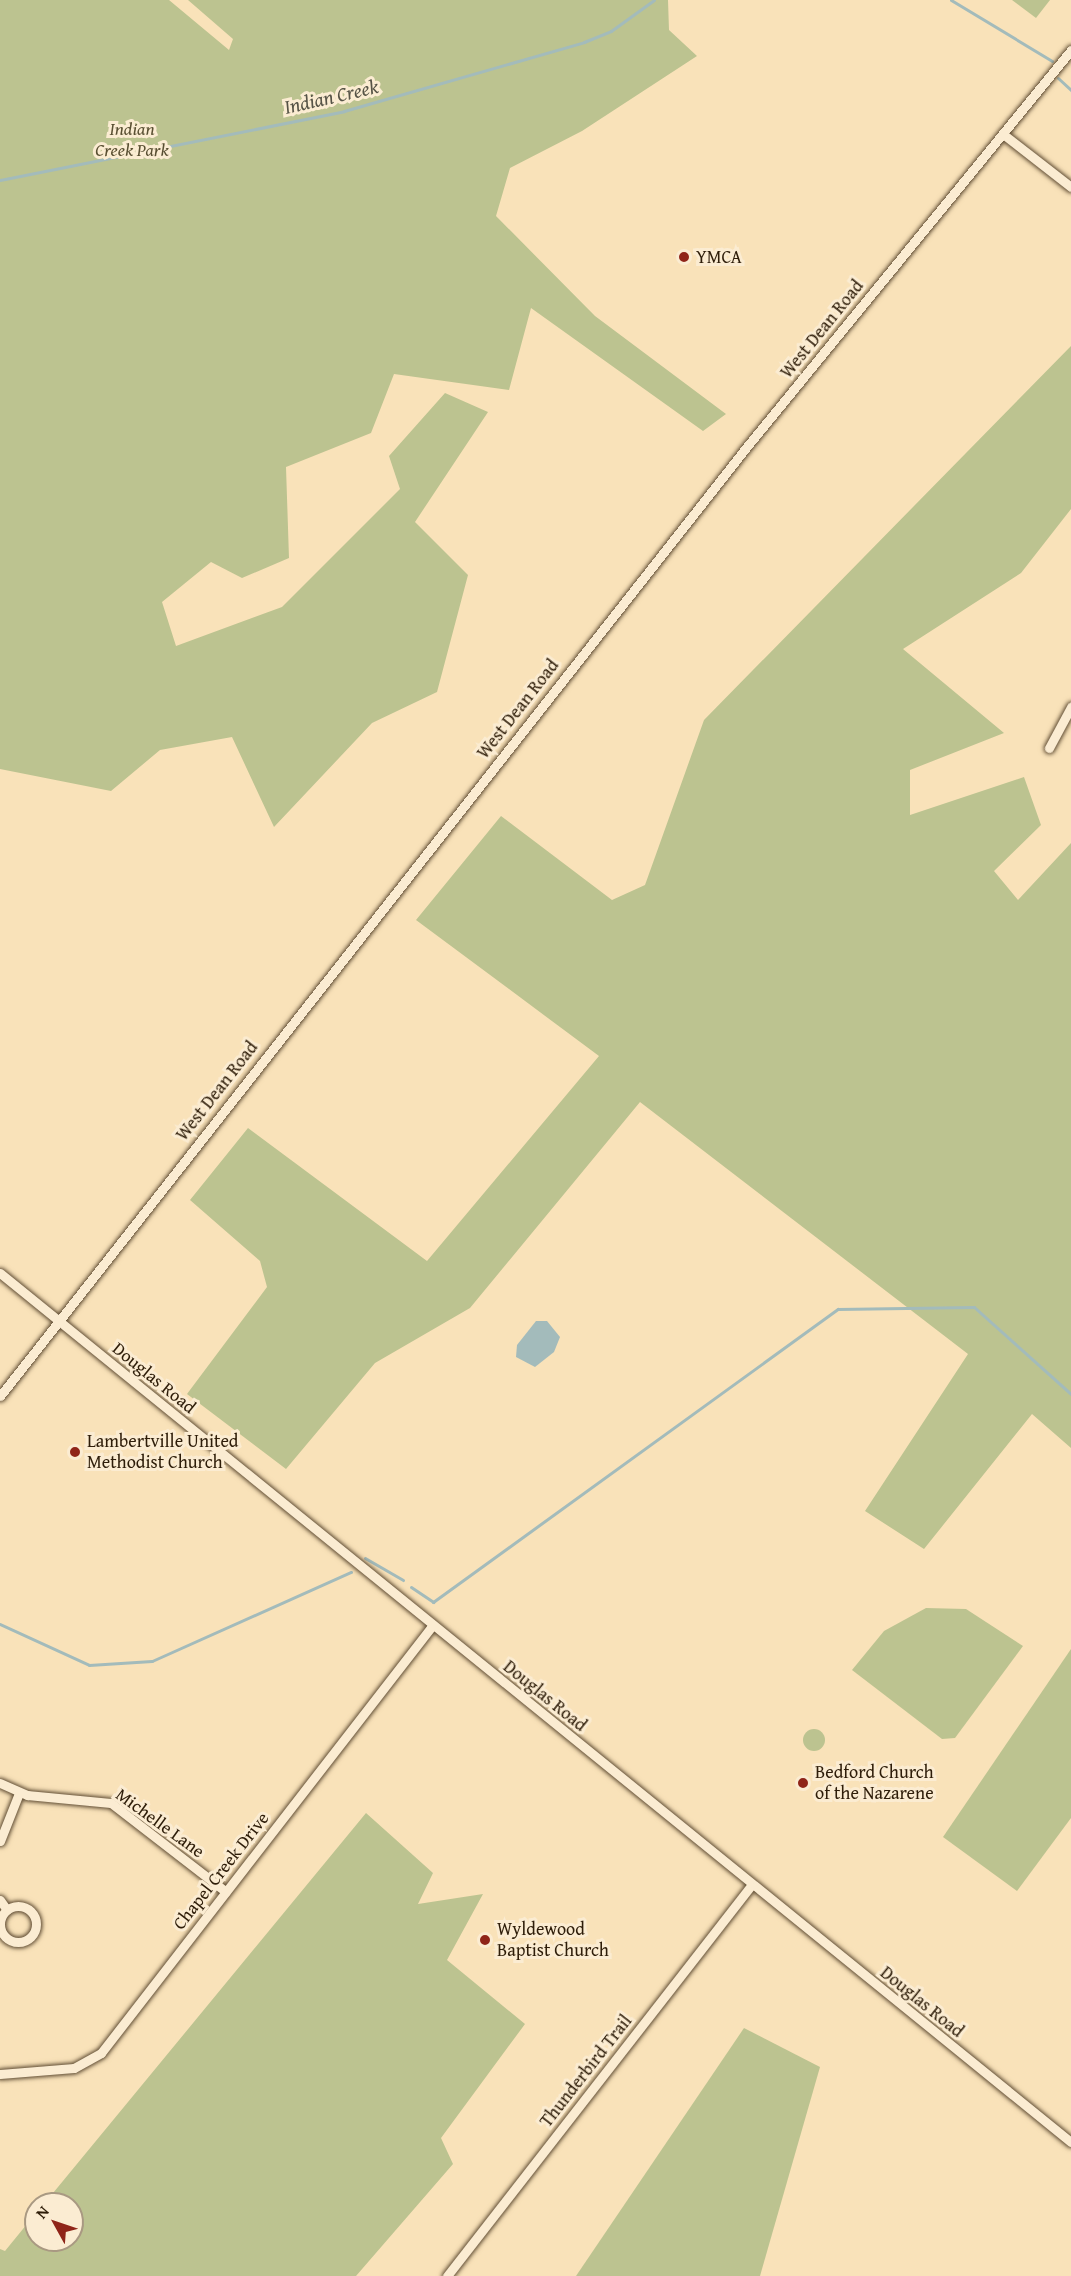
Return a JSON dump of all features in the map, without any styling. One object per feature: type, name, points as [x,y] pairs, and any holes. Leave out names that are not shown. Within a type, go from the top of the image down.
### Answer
[{"type":"street","name":"West Dean Road","points":[[0,1396],[749,444],[1071,50]]},
{"type":"street","points":[[1003,134],[1071,187]]},
{"type":"street","points":[[1049,748],[1071,707]]},
{"type":"street","name":"Douglas Road","points":[[0,1273],[751,1886],[1071,2142]]},
{"type":"street","name":"Chapel Creek Drive","points":[[0,2074],[74,2068],[96,2057],[432,1626]]},
{"type":"street","name":"Michelle Lane","points":[[0,1783],[19,1793],[111,1803],[226,1892]]},
{"type":"street","points":[[0,1841],[19,1793]]},
{"type":"street","name":"Thunderbird Trail","points":[[447,2276],[751,1886]]},
{"type":"street","points":[[0,1900],[8,1910]]},
{"type":"green space","name":"Indian Creek Park","points":[[0,0],[169,0],[229,50],[233,39],[188,0],[668,0],[669,30],[697,56],[582,131],[510,168],[496,216],[595,316],[726,414],[703,431],[531,308],[509,390],[394,374],[371,433],[286,467],[289,558],[242,578],[211,562],[162,602],[176,646],[282,607],[400,489],[389,456],[445,393],[488,412],[415,522],[468,575],[437,692],[372,723],[274,827],[232,737],[160,750],[111,791],[0,769]]},
{"type":"green space","points":[[1012,0],[1050,0],[1036,18]]},
{"type":"green space","points":[[1071,346],[1071,509],[1021,573],[903,649],[1004,733],[910,770],[910,815],[1024,777],[1041,825],[994,871],[1018,900],[1071,843],[1071,1448],[1032,1414],[924,1549],[865,1511],[968,1354],[640,1102],[470,1308],[375,1363],[286,1469],[187,1394],[267,1287],[260,1261],[190,1200],[248,1128],[427,1261],[599,1056],[416,920],[501,816],[612,900],[645,885],[704,720]]},
{"type":"green space","points":[[926,1608],[966,1609],[1023,1646],[955,1738],[942,1739],[852,1670],[884,1631]]},
{"type":"green space","points":[[1071,1649],[1071,1818],[1017,1891],[943,1837]]},
{"type":"green space","points":[[810,1729],[818,1729],[825,1736],[825,1744],[818,1751],[810,1751],[803,1744],[803,1736]]},
{"type":"green space","points":[[366,1813],[433,1873],[418,1904],[483,1894],[447,1960],[525,2024],[441,2138],[453,2164],[356,2276],[0,2276],[0,2249],[5,2251],[24,2228],[24,2252],[84,2252],[84,2192],[54,2192]]},
{"type":"green space","points":[[744,2028],[820,2067],[760,2276],[576,2276]]},
{"type":"water","points":[[536,1321],[547,1321],[560,1337],[554,1352],[535,1367],[516,1357],[517,1345]]},
{"type":"waterway","name":"Indian Creek","points":[[0,180],[344,111],[584,42],[611,31],[654,0]]},
{"type":"waterway","name":"Indian Creek","points":[[951,0],[1052,61]]},
{"type":"waterway","name":"Indian Creek","points":[[1058,78],[1071,90]]},
{"type":"waterway","points":[[411,1587],[433,1602],[838,1309],[974,1307],[1071,1394]]},
{"type":"waterway","points":[[365,1558],[403,1580]]},
{"type":"waterway","points":[[0,1624],[89,1665],[152,1661],[351,1572]]},
{"type":"place","name":"YMCA","points":[[684,257]]},
{"type":"place","name":"Lambertville United Methodist Church","points":[[75,1452]]},
{"type":"place","name":"Bedford Church of the Nazarene","points":[[803,1783]]},
{"type":"place","name":"Wyldewood Baptist Church","points":[[485,1940]]}]
